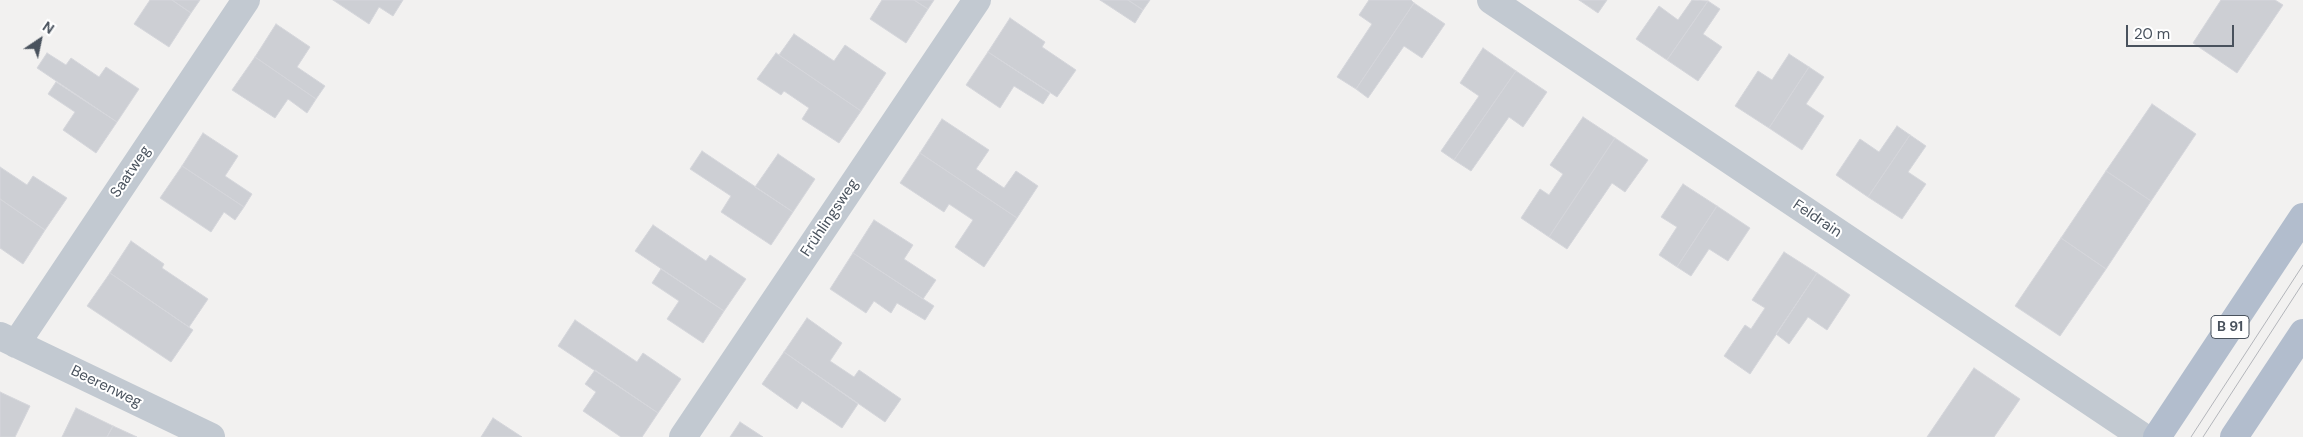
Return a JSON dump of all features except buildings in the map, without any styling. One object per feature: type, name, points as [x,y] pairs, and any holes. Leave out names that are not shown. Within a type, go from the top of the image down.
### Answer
[{"type":"main road","name":"B 91","points":[[2157,437],[2303,217]]},
{"type":"main road","points":[[2234,437],[2303,332]]},
{"type":"street","name":"Saatweg","points":[[8,340],[246,0]]},
{"type":"street","name":"Frühlingsweg","points":[[683,437],[977,0]]},
{"type":"street","name":"Feldrain","points":[[1491,0],[2143,437]]},
{"type":"street","name":"Beerenweg","points":[[8,340],[211,437]]},
{"type":"tram line","points":[[2191,437],[2303,265]]},
{"type":"tram line","points":[[2203,437],[2303,283]]}]
